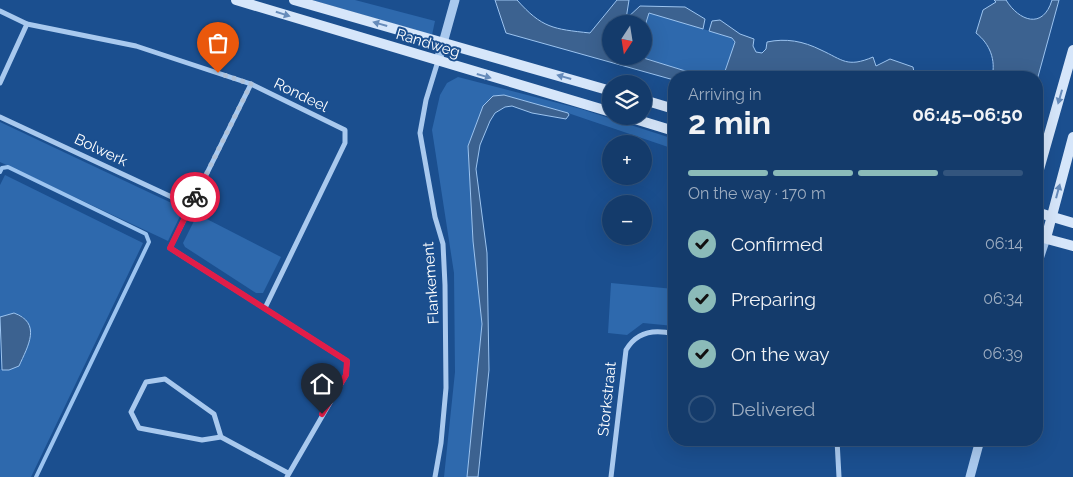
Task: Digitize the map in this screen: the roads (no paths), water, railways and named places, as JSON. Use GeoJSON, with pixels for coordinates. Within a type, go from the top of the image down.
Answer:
{"type":"FeatureCollection","features":[{"type":"Feature","properties":{"kind":"main road","name":"Randweg"},"geometry":{"type":"LineString","coordinates":[[236,0],[602,109]]}},
{"type":"Feature","properties":{"kind":"main road","name":"Randweg"},"geometry":{"type":"LineString","coordinates":[[294,0],[602,88]]}},
{"type":"Feature","properties":{"kind":"main road"},"geometry":{"type":"LineString","coordinates":[[1043,155],[1073,50]]}},
{"type":"Feature","properties":{"kind":"main road"},"geometry":{"type":"LineString","coordinates":[[652,102],[668,107]]}},
{"type":"Feature","properties":{"kind":"main road"},"geometry":{"type":"LineString","coordinates":[[652,124],[668,129]]}},
{"type":"Feature","properties":{"kind":"main road"},"geometry":{"type":"LineString","coordinates":[[1043,233],[1052,216],[1073,137]]}},
{"type":"Feature","properties":{"kind":"main road"},"geometry":{"type":"LineString","coordinates":[[1043,214],[1073,223]]}},
{"type":"Feature","properties":{"kind":"main road"},"geometry":{"type":"LineString","coordinates":[[1043,238],[1073,246]]}},
{"type":"Feature","properties":{"kind":"street"},"geometry":{"type":"LineString","coordinates":[[438,61],[455,0]]}},
{"type":"Feature","properties":{"kind":"street","name":"Rondeel"},"geometry":{"type":"LineString","coordinates":[[0,11],[28,24],[136,46],[251,84],[345,130],[345,142],[265,308]]}},
{"type":"Feature","properties":{"kind":"street"},"geometry":{"type":"LineString","coordinates":[[0,83],[28,24]]}},
{"type":"Feature","properties":{"kind":"street","name":"Flankement"},"geometry":{"type":"LineString","coordinates":[[435,477],[441,443],[446,388],[446,295],[443,244],[435,217],[420,134],[426,100],[438,61]]}},
{"type":"Feature","properties":{"kind":"street"},"geometry":{"type":"LineString","coordinates":[[221,437],[214,414],[165,379],[146,382],[131,412],[139,428],[202,440],[221,437],[287,475],[346,375],[348,365],[341,356],[170,248],[251,84]]}},
{"type":"Feature","properties":{"kind":"street","name":"Bolwerk"},"geometry":{"type":"LineString","coordinates":[[0,117],[191,206]]}},
{"type":"Feature","properties":{"kind":"street","name":"Storkstraat"},"geometry":{"type":"LineString","coordinates":[[611,477],[626,350],[642,334],[659,330],[668,332]]}},
{"type":"Feature","properties":{"kind":"street"},"geometry":{"type":"LineString","coordinates":[[837,446],[839,477]]}},
{"type":"Feature","properties":{"kind":"street"},"geometry":{"type":"LineString","coordinates":[[970,477],[978,446]]}},
{"type":"Feature","properties":{"kind":"waterway"},"geometry":{"type":"LineString","coordinates":[[0,172],[2,168],[8,167],[146,234],[149,242],[36,477]]}}]}
